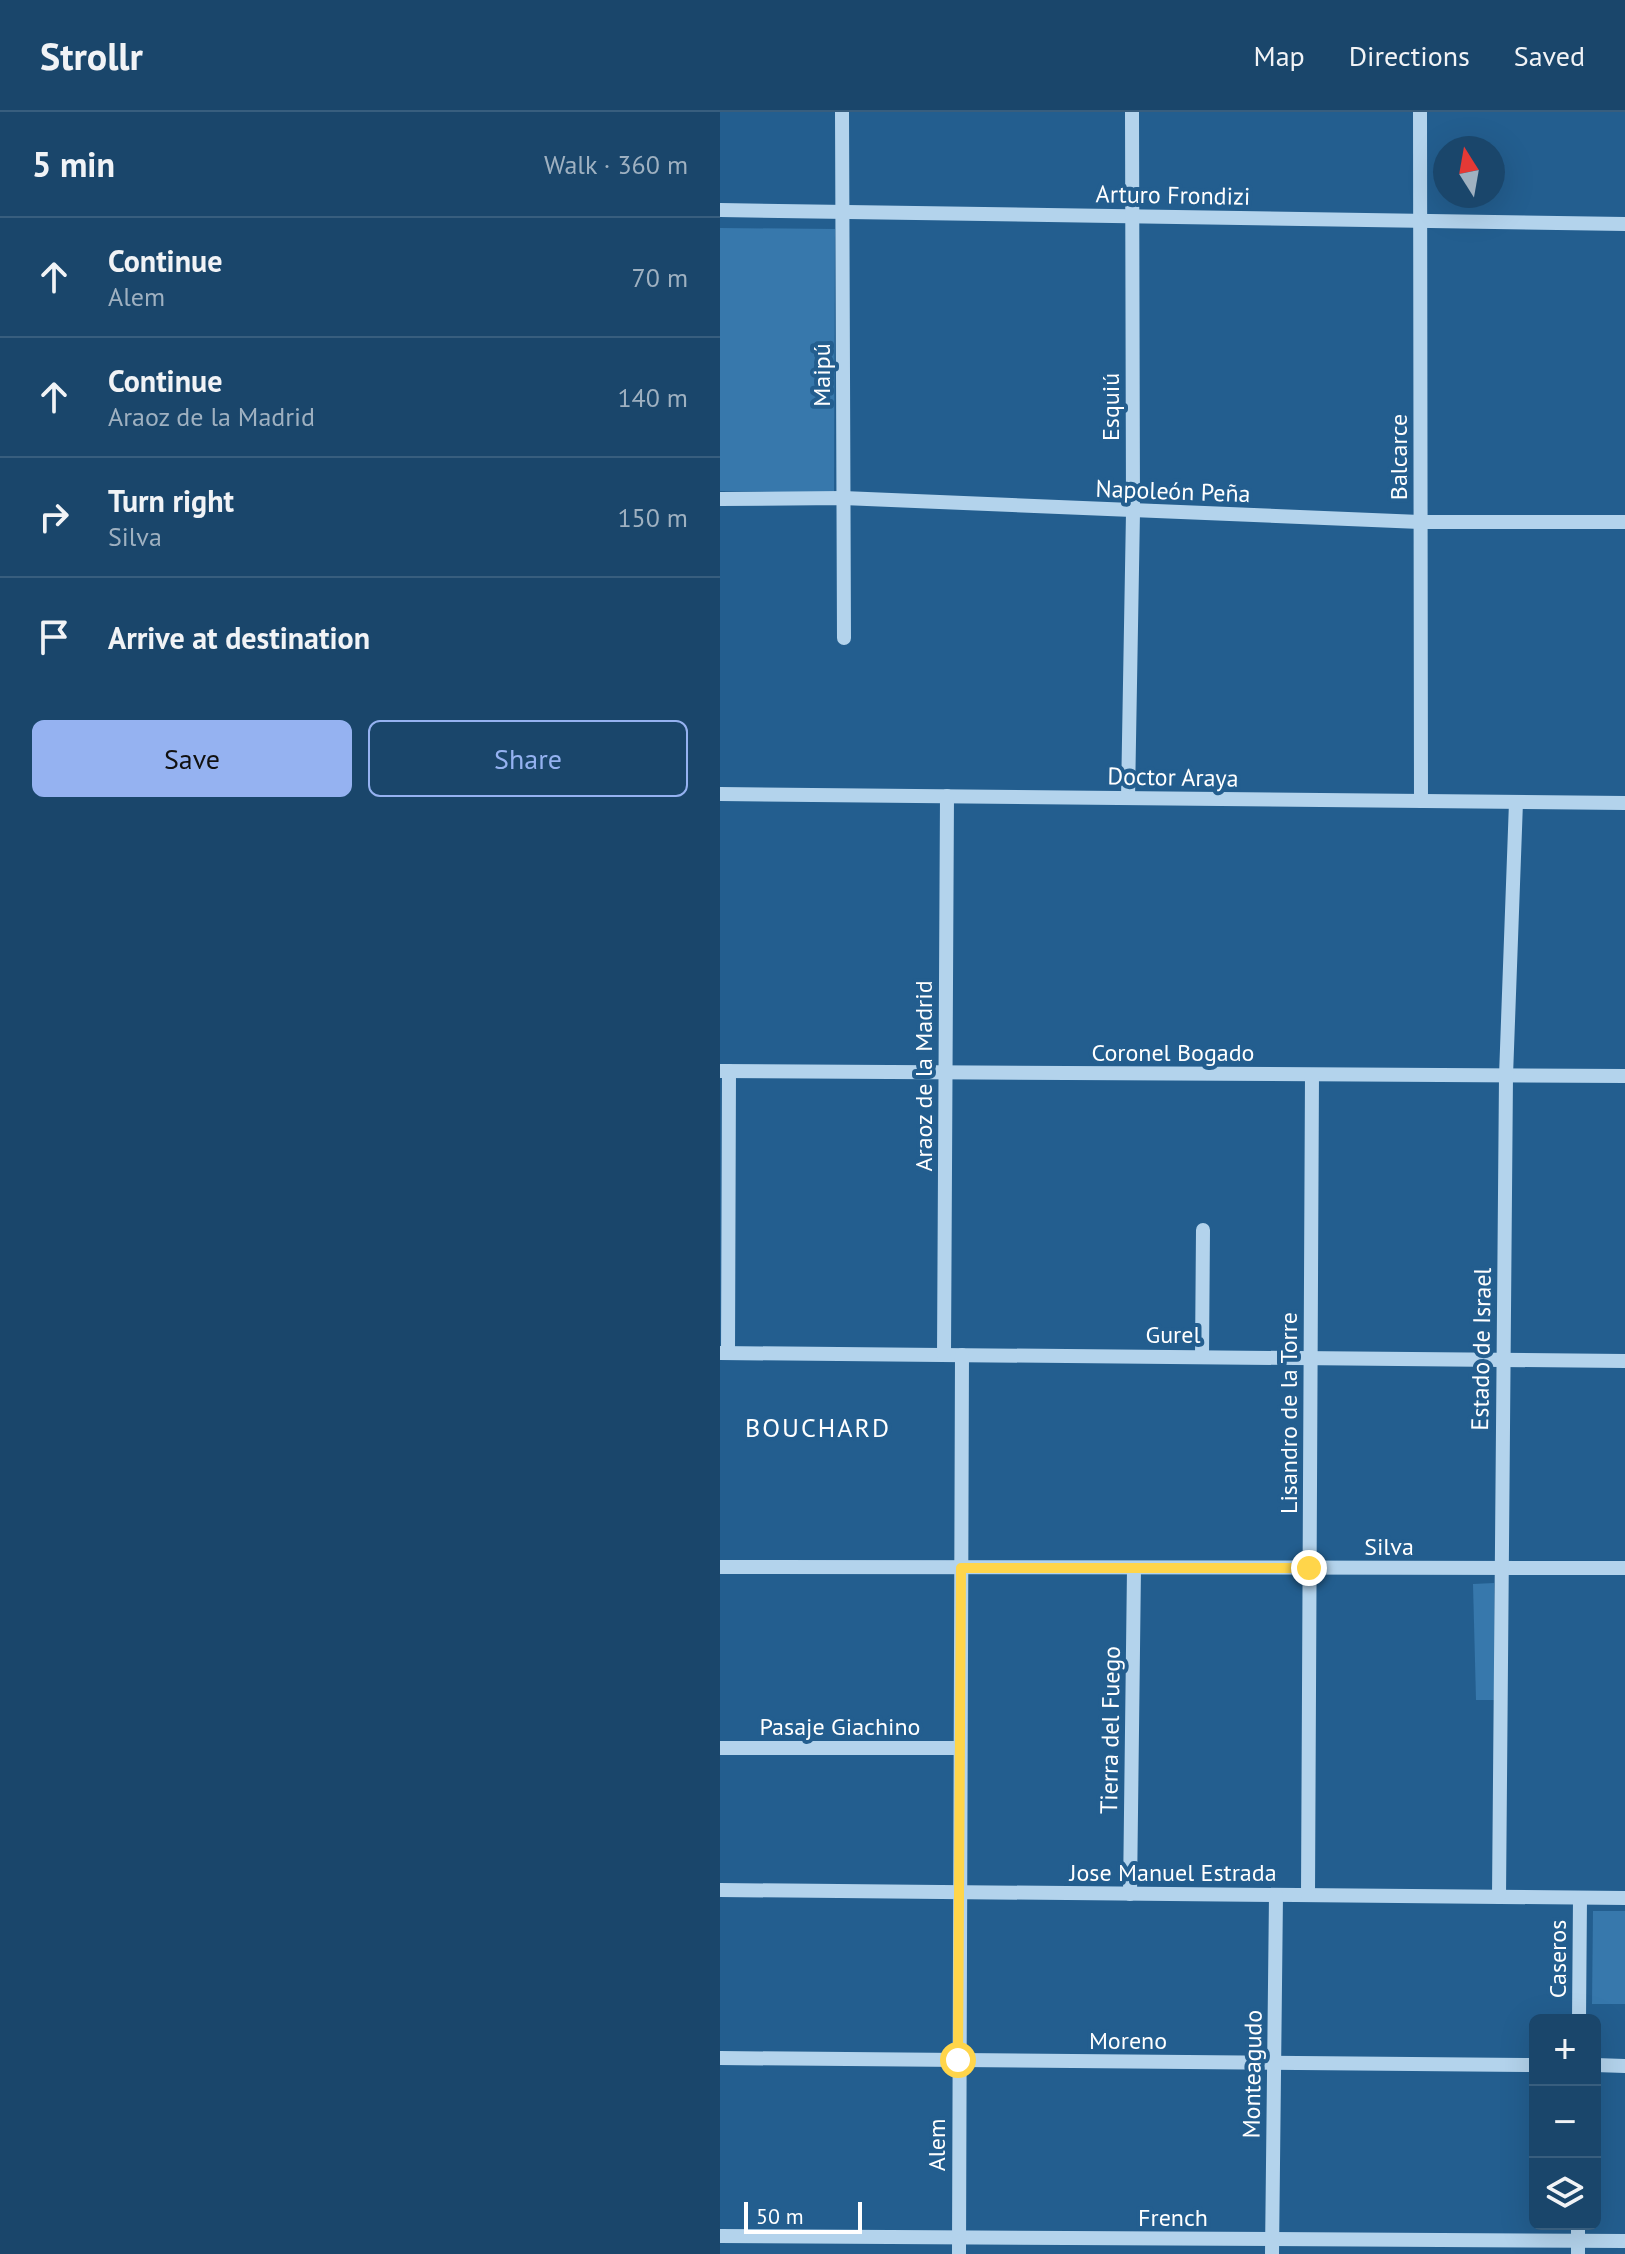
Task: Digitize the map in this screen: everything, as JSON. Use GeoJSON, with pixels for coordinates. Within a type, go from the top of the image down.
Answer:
{"type":"FeatureCollection","features":[{"type":"Feature","properties":{"kind":"street","name":"Maipú"},"geometry":{"type":"LineString","coordinates":[[842,112],[844,638]]}},
{"type":"Feature","properties":{"kind":"street","name":"Esquiú"},"geometry":{"type":"LineString","coordinates":[[1128,798],[1133,512],[1132,112]]}},
{"type":"Feature","properties":{"kind":"street","name":"Balcarce"},"geometry":{"type":"LineString","coordinates":[[1420,112],[1421,801]]}},
{"type":"Feature","properties":{"kind":"street","name":"Arturo Frondizi"},"geometry":{"type":"LineString","coordinates":[[720,210],[1625,224]]}},
{"type":"Feature","properties":{"kind":"street","name":"Napoleón Peña"},"geometry":{"type":"LineString","coordinates":[[720,499],[843,498],[1420,522],[1625,522]]}},
{"type":"Feature","properties":{"kind":"street","name":"Doctor Araya"},"geometry":{"type":"LineString","coordinates":[[720,794],[1625,803]]}},
{"type":"Feature","properties":{"kind":"street","name":"Araoz de la Madrid"},"geometry":{"type":"LineString","coordinates":[[944,1355],[947,796]]}},
{"type":"Feature","properties":{"kind":"street","name":"Estado de Israel"},"geometry":{"type":"LineString","coordinates":[[1499,1897],[1506,1076],[1516,802]]}},
{"type":"Feature","properties":{"kind":"street","name":"Coronel Bogado"},"geometry":{"type":"LineString","coordinates":[[725,1071],[1625,1076]]}},
{"type":"Feature","properties":{"kind":"street"},"geometry":{"type":"LineString","coordinates":[[724,1353],[725,1071]]}},
{"type":"Feature","properties":{"kind":"street","name":"Lisandro de la Torre"},"geometry":{"type":"LineString","coordinates":[[1308,1895],[1312,1075]]}},
{"type":"Feature","properties":{"kind":"street"},"geometry":{"type":"LineString","coordinates":[[1202,1356],[1203,1230]]}},
{"type":"Feature","properties":{"kind":"street","name":"Gurel"},"geometry":{"type":"LineString","coordinates":[[724,1353],[1625,1361]]}},
{"type":"Feature","properties":{"kind":"street"},"geometry":{"type":"LineString","coordinates":[[959,1892],[962,1355]]}},
{"type":"Feature","properties":{"kind":"street","name":"Silva"},"geometry":{"type":"LineString","coordinates":[[720,1567],[1625,1568]]}},
{"type":"Feature","properties":{"kind":"street","name":"Tierra del Fuego"},"geometry":{"type":"LineString","coordinates":[[1130,1894],[1134,1568]]}},
{"type":"Feature","properties":{"kind":"street","name":"Pasaje Giachino"},"geometry":{"type":"LineString","coordinates":[[720,1748],[959,1748]]}},
{"type":"Feature","properties":{"kind":"street","name":"Jose Manuel Estrada"},"geometry":{"type":"LineString","coordinates":[[720,1890],[1625,1898]]}},
{"type":"Feature","properties":{"kind":"street","name":"Alem"},"geometry":{"type":"LineString","coordinates":[[959,1892],[959,2254]]}},
{"type":"Feature","properties":{"kind":"street","name":"Monteagudo"},"geometry":{"type":"LineString","coordinates":[[1272,2247],[1276,1895]]}},
{"type":"Feature","properties":{"kind":"street","name":"Caseros"},"geometry":{"type":"LineString","coordinates":[[1579,2014],[1580,1898]]}},
{"type":"Feature","properties":{"kind":"street","name":"Moreno"},"geometry":{"type":"LineString","coordinates":[[720,2058],[1529,2065]]}},
{"type":"Feature","properties":{"kind":"street"},"geometry":{"type":"LineString","coordinates":[[1601,2065],[1625,2066]]}},
{"type":"Feature","properties":{"kind":"street","name":"French"},"geometry":{"type":"LineString","coordinates":[[720,2236],[958,2237],[1272,2247],[1578,2248],[1625,2241]]}},
{"type":"Feature","properties":{"kind":"shaded area"},"geometry":{"type":"Polygon","coordinates":[[[720,228],[835,229],[834,493],[720,491],[720,228]]]}},
{"type":"Feature","properties":{"kind":"shaded area"},"geometry":{"type":"Polygon","coordinates":[[[1494,1583],[1495,1700],[1476,1700],[1473,1584],[1494,1583]]]}},
{"type":"Feature","properties":{"kind":"shaded area"},"geometry":{"type":"Polygon","coordinates":[[[1593,1911],[1625,1911],[1625,2004],[1592,2004],[1593,1911]]]}},
{"type":"Feature","properties":{"kind":"district","name":"BOUCHARD"},"geometry":{"type":"Point","coordinates":[818,1427]}},
{"type":"Feature","properties":{"kind":"route"},"geometry":{"type":"LineString","coordinates":[[958,2060],[961,1568],[1309,1568]]}}]}
